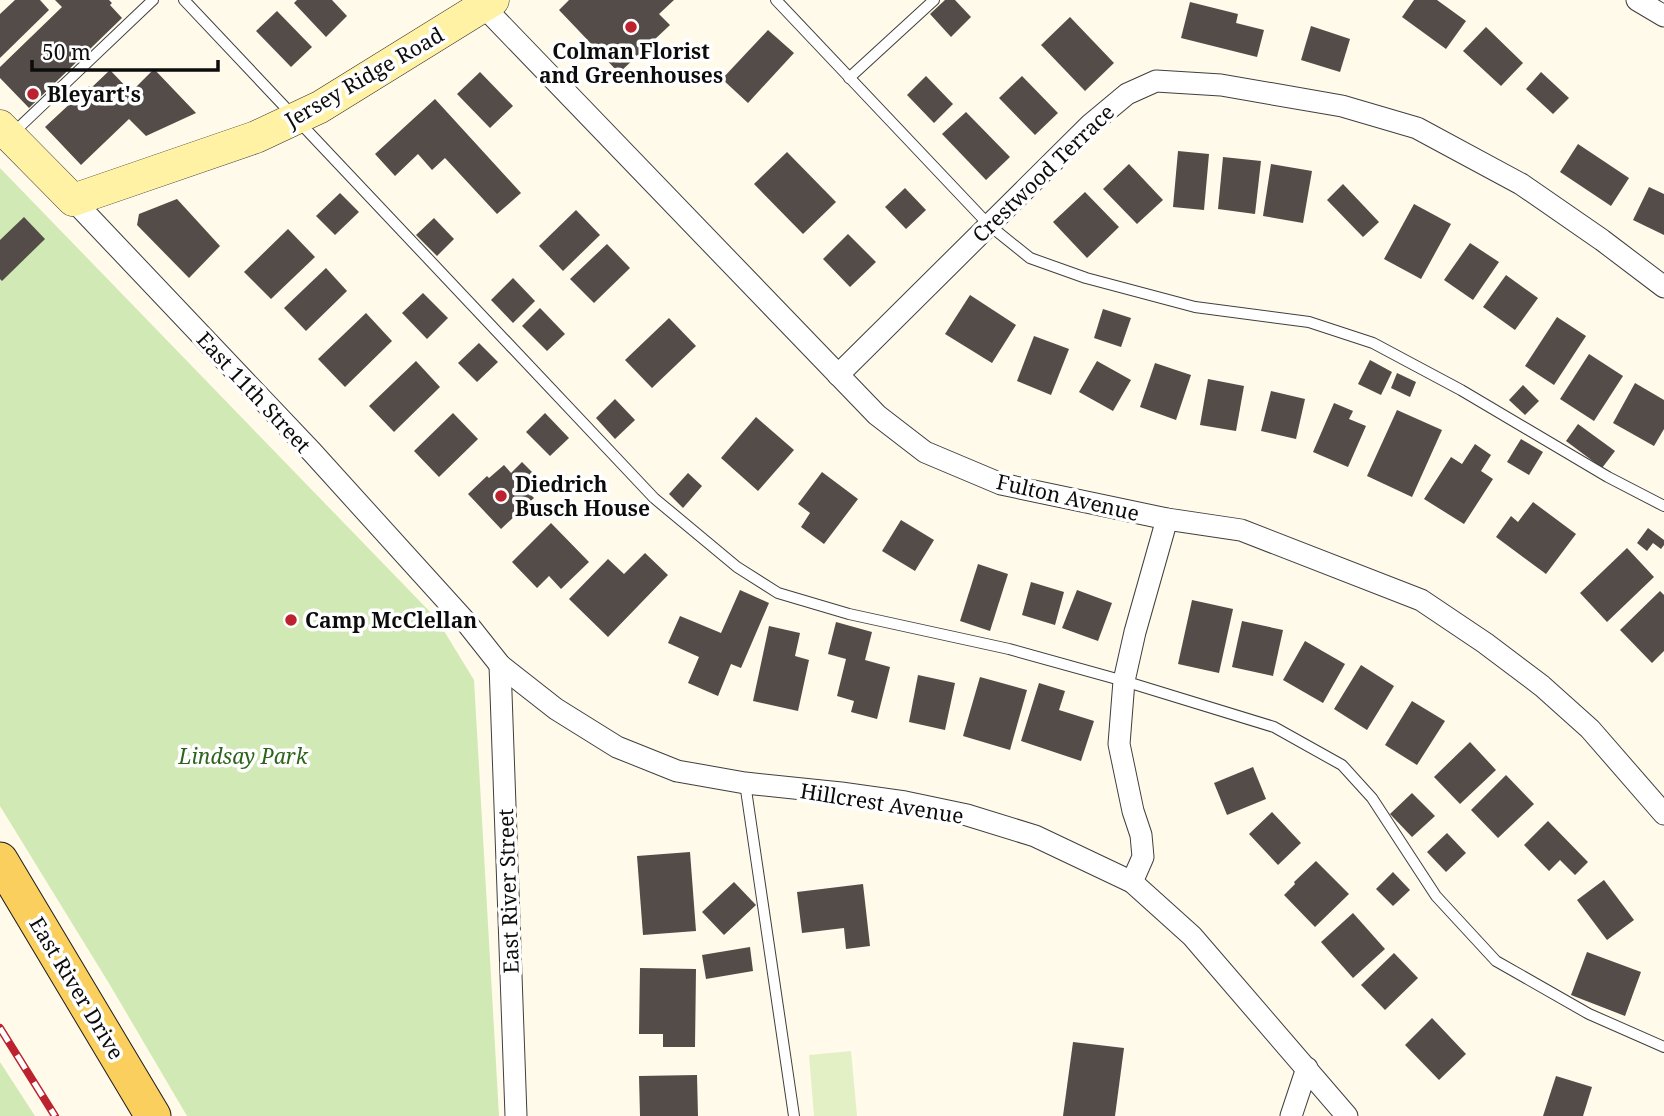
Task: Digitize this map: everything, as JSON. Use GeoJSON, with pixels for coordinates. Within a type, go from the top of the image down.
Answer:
{"type":"FeatureCollection","features":[{"type":"Feature","properties":{"kind":"main road","name":"East River Drive"},"geometry":{"type":"LineString","coordinates":[[0,860],[153,1116]]}},
{"type":"Feature","properties":{"kind":"street"},"geometry":{"type":"LineString","coordinates":[[1637,0],[1664,16]]}},
{"type":"Feature","properties":{"kind":"street","name":"Jersey Ridge Road"},"geometry":{"type":"LineString","coordinates":[[73,200],[256,137],[296,119],[320,107],[484,2]]}},
{"type":"Feature","properties":{"kind":"street","name":"Fulton Avenue"},"geometry":{"type":"LineString","coordinates":[[484,2],[877,415],[925,452],[1001,484],[1167,519],[1241,530],[1421,600],[1542,686],[1590,729],[1664,814]]}},
{"type":"Feature","properties":{"kind":"street","name":"Crestwood Terrace"},"geometry":{"type":"LineString","coordinates":[[838,375],[1091,124],[1127,94],[1156,81],[1221,85],[1342,106],[1417,128],[1521,184],[1664,287]]}},
{"type":"Feature","properties":{"kind":"street","name":"East 11th Street"},"geometry":{"type":"LineString","coordinates":[[5,131],[330,472],[466,622],[500,665]]}},
{"type":"Feature","properties":{"kind":"street"},"geometry":{"type":"LineString","coordinates":[[1132,882],[1143,857],[1141,835],[1133,811],[1119,744],[1124,681],[1167,519]]}},
{"type":"Feature","properties":{"kind":"street","name":"Hillcrest Avenue"},"geometry":{"type":"LineString","coordinates":[[500,665],[556,709],[617,747],[677,771],[745,783],[905,802],[967,815],[1035,836],[1132,882],[1192,936],[1347,1116]]}},
{"type":"Feature","properties":{"kind":"street","name":"East River Street"},"geometry":{"type":"LineString","coordinates":[[500,665],[516,1116]]}},
{"type":"Feature","properties":{"kind":"street"},"geometry":{"type":"LineString","coordinates":[[1291,1116],[1307,1068]]}},
{"type":"Feature","properties":{"kind":"lane"},"geometry":{"type":"LineString","coordinates":[[5,131],[153,0]]}},
{"type":"Feature","properties":{"kind":"lane"},"geometry":{"type":"LineString","coordinates":[[184,0],[653,498],[737,567],[778,593],[849,614],[1009,649],[1274,727],[1342,765],[1372,798],[1436,896],[1496,961],[1589,1014],[1664,1047]]}},
{"type":"Feature","properties":{"kind":"lane"},"geometry":{"type":"LineString","coordinates":[[776,0],[989,225],[1030,258],[1086,278],[1195,307],[1308,322],[1373,343],[1664,506]]}},
{"type":"Feature","properties":{"kind":"lane"},"geometry":{"type":"LineString","coordinates":[[849,78],[934,0]]}},
{"type":"Feature","properties":{"kind":"lane"},"geometry":{"type":"LineString","coordinates":[[745,783],[794,1116]]}},
{"type":"Feature","properties":{"kind":"green space","name":"Lindsay Park"},"geometry":{"type":"Polygon","coordinates":[[[0,168],[436,618],[474,680],[499,1116],[187,1116],[0,806],[0,168]]]}},
{"type":"Feature","properties":{"kind":"green space"},"geometry":{"type":"Polygon","coordinates":[[[851,1051],[857,1116],[814,1116],[809,1055],[851,1051]]]}},
{"type":"Feature","properties":{"kind":"green space"},"geometry":{"type":"Polygon","coordinates":[[[0,1062],[35,1116],[0,1116],[0,1062]]]}},
{"type":"Feature","properties":{"kind":"building"},"geometry":{"type":"Polygon","coordinates":[[[15,0],[40,0],[49,10],[0,58],[0,14],[15,0]]]}},
{"type":"Feature","properties":{"kind":"building"},"geometry":{"type":"Polygon","coordinates":[[[55,0],[109,0],[112,3],[110,5],[122,18],[29,108],[0,78],[0,67],[62,7],[55,0]]]}},
{"type":"Feature","properties":{"kind":"building"},"geometry":{"type":"Polygon","coordinates":[[[297,0],[332,0],[347,16],[326,37],[294,3],[297,0]]]}},
{"type":"Feature","properties":{"kind":"building"},"geometry":{"type":"Polygon","coordinates":[[[569,0],[674,0],[659,14],[670,25],[619,73],[559,10],[569,0]]]}},
{"type":"Feature","properties":{"kind":"building"},"geometry":{"type":"Polygon","coordinates":[[[945,0],[955,0],[971,17],[951,37],[930,14],[945,0]]]}},
{"type":"Feature","properties":{"kind":"building"},"geometry":{"type":"Polygon","coordinates":[[[1414,0],[1437,0],[1466,21],[1446,49],[1402,17],[1414,0]]]}},
{"type":"Feature","properties":{"kind":"building"},"geometry":{"type":"Polygon","coordinates":[[[1190,2],[1238,14],[1236,23],[1264,30],[1257,57],[1181,38],[1190,2]]]}},
{"type":"Feature","properties":{"kind":"building"},"geometry":{"type":"Polygon","coordinates":[[[277,11],[312,47],[291,67],[256,31],[277,11]]]}},
{"type":"Feature","properties":{"kind":"building"},"geometry":{"type":"Polygon","coordinates":[[[1070,17],[1114,63],[1085,91],[1041,45],[1070,17]]]}},
{"type":"Feature","properties":{"kind":"building"},"geometry":{"type":"Polygon","coordinates":[[[1311,26],[1350,39],[1340,72],[1301,60],[1311,26]]]}},
{"type":"Feature","properties":{"kind":"building"},"geometry":{"type":"Polygon","coordinates":[[[1486,27],[1523,63],[1501,86],[1463,51],[1486,27]]]}},
{"type":"Feature","properties":{"kind":"building"},"geometry":{"type":"Polygon","coordinates":[[[768,30],[794,53],[748,103],[722,79],[768,30]]]}},
{"type":"Feature","properties":{"kind":"building"},"geometry":{"type":"Polygon","coordinates":[[[154,69],[196,113],[146,136],[129,119],[81,165],[45,127],[110,70],[131,92],[154,69]]]}},
{"type":"Feature","properties":{"kind":"building"},"geometry":{"type":"Polygon","coordinates":[[[480,72],[513,106],[490,128],[457,94],[480,72]]]}},
{"type":"Feature","properties":{"kind":"building"},"geometry":{"type":"Polygon","coordinates":[[[1541,72],[1569,98],[1553,114],[1526,89],[1541,72]]]}},
{"type":"Feature","properties":{"kind":"building"},"geometry":{"type":"Polygon","coordinates":[[[926,76],[953,104],[934,123],[907,95],[926,76]]]}},
{"type":"Feature","properties":{"kind":"building"},"geometry":{"type":"Polygon","coordinates":[[[1022,76],[1058,113],[1035,135],[999,98],[1022,76]]]}},
{"type":"Feature","properties":{"kind":"building"},"geometry":{"type":"Polygon","coordinates":[[[435,99],[521,193],[497,214],[445,158],[432,170],[418,154],[395,176],[375,154],[435,99]]]}},
{"type":"Feature","properties":{"kind":"building"},"geometry":{"type":"Polygon","coordinates":[[[966,112],[1010,157],[986,180],[942,134],[966,112]]]}},
{"type":"Feature","properties":{"kind":"building"},"geometry":{"type":"Polygon","coordinates":[[[1578,144],[1629,178],[1611,206],[1560,172],[1578,144]]]}},
{"type":"Feature","properties":{"kind":"building"},"geometry":{"type":"Polygon","coordinates":[[[1178,151],[1209,154],[1204,210],[1173,207],[1178,151]]]}},
{"type":"Feature","properties":{"kind":"building"},"geometry":{"type":"Polygon","coordinates":[[[787,152],[836,202],[803,234],[754,184],[787,152]]]}},
{"type":"Feature","properties":{"kind":"building"},"geometry":{"type":"Polygon","coordinates":[[[1223,157],[1261,161],[1255,214],[1218,209],[1223,157]]]}},
{"type":"Feature","properties":{"kind":"building"},"geometry":{"type":"Polygon","coordinates":[[[1129,164],[1163,200],[1137,224],[1103,189],[1129,164]]]}},
{"type":"Feature","properties":{"kind":"building"},"geometry":{"type":"Polygon","coordinates":[[[1271,164],[1312,171],[1303,223],[1263,216],[1271,164]]]}},
{"type":"Feature","properties":{"kind":"building"},"geometry":{"type":"Polygon","coordinates":[[[1343,184],[1379,222],[1363,237],[1327,200],[1343,184]]]}},
{"type":"Feature","properties":{"kind":"building"},"geometry":{"type":"Polygon","coordinates":[[[1649,187],[1664,194],[1664,235],[1633,220],[1649,187]]]}},
{"type":"Feature","properties":{"kind":"building"},"geometry":{"type":"Polygon","coordinates":[[[905,188],[926,210],[906,229],[885,207],[905,188]]]}},
{"type":"Feature","properties":{"kind":"building"},"geometry":{"type":"Polygon","coordinates":[[[1085,192],[1119,227],[1087,258],[1053,222],[1085,192]]]}},
{"type":"Feature","properties":{"kind":"building"},"geometry":{"type":"Polygon","coordinates":[[[340,193],[359,212],[335,235],[316,216],[340,193]]]}},
{"type":"Feature","properties":{"kind":"building"},"geometry":{"type":"Polygon","coordinates":[[[177,199],[220,246],[189,278],[137,225],[139,214],[177,199]]]}},
{"type":"Feature","properties":{"kind":"building"},"geometry":{"type":"Polygon","coordinates":[[[1414,204],[1451,224],[1421,279],[1384,259],[1414,204]]]}},
{"type":"Feature","properties":{"kind":"building"},"geometry":{"type":"Polygon","coordinates":[[[576,210],[600,235],[563,271],[539,246],[576,210]]]}},
{"type":"Feature","properties":{"kind":"building"},"geometry":{"type":"Polygon","coordinates":[[[24,217],[45,239],[2,281],[0,240],[24,217]]]}},
{"type":"Feature","properties":{"kind":"building"},"geometry":{"type":"Polygon","coordinates":[[[434,218],[454,239],[437,256],[416,235],[434,218]]]}},
{"type":"Feature","properties":{"kind":"building"},"geometry":{"type":"Polygon","coordinates":[[[288,229],[315,257],[271,299],[244,272],[288,229]]]}},
{"type":"Feature","properties":{"kind":"building"},"geometry":{"type":"Polygon","coordinates":[[[848,234],[876,262],[850,287],[823,259],[848,234]]]}},
{"type":"Feature","properties":{"kind":"building"},"geometry":{"type":"Polygon","coordinates":[[[1470,243],[1499,262],[1473,300],[1444,280],[1470,243]]]}},
{"type":"Feature","properties":{"kind":"building"},"geometry":{"type":"Polygon","coordinates":[[[607,244],[630,268],[594,303],[570,279],[607,244]]]}},
{"type":"Feature","properties":{"kind":"building"},"geometry":{"type":"Polygon","coordinates":[[[326,268],[347,291],[306,331],[284,308],[326,268]]]}},
{"type":"Feature","properties":{"kind":"building"},"geometry":{"type":"Polygon","coordinates":[[[1506,275],[1538,298],[1515,330],[1483,307],[1506,275]]]}},
{"type":"Feature","properties":{"kind":"building"},"geometry":{"type":"Polygon","coordinates":[[[513,278],[535,301],[513,323],[491,300],[513,278]]]}},
{"type":"Feature","properties":{"kind":"building"},"geometry":{"type":"Polygon","coordinates":[[[423,293],[448,318],[427,339],[402,313],[423,293]]]}},
{"type":"Feature","properties":{"kind":"building"},"geometry":{"type":"Polygon","coordinates":[[[970,295],[1016,325],[992,363],[945,334],[970,295]]]}},
{"type":"Feature","properties":{"kind":"building"},"geometry":{"type":"Polygon","coordinates":[[[540,308],[565,334],[547,351],[522,326],[540,308]]]}},
{"type":"Feature","properties":{"kind":"building"},"geometry":{"type":"Polygon","coordinates":[[[1103,309],[1131,318],[1121,347],[1094,338],[1103,309]]]}},
{"type":"Feature","properties":{"kind":"building"},"geometry":{"type":"Polygon","coordinates":[[[366,313],[392,341],[345,387],[318,359],[366,313]]]}},
{"type":"Feature","properties":{"kind":"building"},"geometry":{"type":"Polygon","coordinates":[[[1557,317],[1586,336],[1554,385],[1525,366],[1557,317]]]}},
{"type":"Feature","properties":{"kind":"building"},"geometry":{"type":"Polygon","coordinates":[[[669,318],[696,346],[652,388],[625,360],[669,318]]]}},
{"type":"Feature","properties":{"kind":"building"},"geometry":{"type":"Polygon","coordinates":[[[1034,336],[1069,349],[1051,395],[1017,381],[1034,336]]]}},
{"type":"Feature","properties":{"kind":"building"},"geometry":{"type":"Polygon","coordinates":[[[479,343],[498,362],[477,382],[458,363],[479,343]]]}},
{"type":"Feature","properties":{"kind":"building"},"geometry":{"type":"Polygon","coordinates":[[[1589,354],[1623,376],[1594,421],[1560,399],[1589,354]]]}},
{"type":"Feature","properties":{"kind":"building"},"geometry":{"type":"Polygon","coordinates":[[[1370,360],[1392,372],[1381,395],[1358,384],[1370,360]]]}},
{"type":"Feature","properties":{"kind":"building"},"geometry":{"type":"Polygon","coordinates":[[[416,361],[440,387],[394,432],[369,406],[416,361]]]}},
{"type":"Feature","properties":{"kind":"building"},"geometry":{"type":"Polygon","coordinates":[[[1097,361],[1131,380],[1113,411],[1079,392],[1097,361]]]}},
{"type":"Feature","properties":{"kind":"building"},"geometry":{"type":"Polygon","coordinates":[[[1155,363],[1191,375],[1176,420],[1140,407],[1155,363]]]}},
{"type":"Feature","properties":{"kind":"building"},"geometry":{"type":"Polygon","coordinates":[[[1397,373],[1416,382],[1410,397],[1391,388],[1397,373]]]}},
{"type":"Feature","properties":{"kind":"building"},"geometry":{"type":"Polygon","coordinates":[[[1208,379],[1244,386],[1236,431],[1200,425],[1208,379]]]}},
{"type":"Feature","properties":{"kind":"building"},"geometry":{"type":"Polygon","coordinates":[[[1635,383],[1664,400],[1664,429],[1654,446],[1613,423],[1635,383]]]}},
{"type":"Feature","properties":{"kind":"building"},"geometry":{"type":"Polygon","coordinates":[[[1523,385],[1539,401],[1525,415],[1509,400],[1523,385]]]}},
{"type":"Feature","properties":{"kind":"building"},"geometry":{"type":"Polygon","coordinates":[[[1271,391],[1305,399],[1296,439],[1261,431],[1271,391]]]}},
{"type":"Feature","properties":{"kind":"building"},"geometry":{"type":"Polygon","coordinates":[[[615,399],[635,420],[615,439],[596,418],[615,399]]]}},
{"type":"Feature","properties":{"kind":"building"},"geometry":{"type":"Polygon","coordinates":[[[1334,403],[1353,411],[1349,419],[1366,426],[1348,467],[1313,452],[1334,403]]]}},
{"type":"Feature","properties":{"kind":"building"},"geometry":{"type":"Polygon","coordinates":[[[1397,410],[1442,430],[1412,497],[1367,476],[1397,410]]]}},
{"type":"Feature","properties":{"kind":"building"},"geometry":{"type":"Polygon","coordinates":[[[453,413],[478,439],[439,477],[414,451],[453,413]]]}},
{"type":"Feature","properties":{"kind":"building"},"geometry":{"type":"Polygon","coordinates":[[[545,413],[569,438],[550,456],[526,432],[545,413]]]}},
{"type":"Feature","properties":{"kind":"building"},"geometry":{"type":"Polygon","coordinates":[[[756,417],[794,450],[758,491],[721,458],[756,417]]]}},
{"type":"Feature","properties":{"kind":"building"},"geometry":{"type":"Polygon","coordinates":[[[1578,424],[1615,451],[1602,468],[1566,441],[1578,424]]]}},
{"type":"Feature","properties":{"kind":"building"},"geometry":{"type":"Polygon","coordinates":[[[1521,439],[1543,452],[1529,475],[1507,462],[1521,439]]]}},
{"type":"Feature","properties":{"kind":"building"},"geometry":{"type":"Polygon","coordinates":[[[1475,444],[1491,455],[1481,471],[1493,479],[1464,524],[1424,499],[1451,457],[1462,464],[1475,444]]]}},
{"type":"Feature","properties":{"kind":"building","name":"Diedrich Busch House"},"geometry":{"type":"Polygon","coordinates":[[[522,462],[538,478],[526,490],[534,498],[501,529],[468,494],[504,465],[511,473],[522,462]]]}},
{"type":"Feature","properties":{"kind":"building"},"geometry":{"type":"Polygon","coordinates":[[[822,472],[858,499],[824,544],[801,527],[810,513],[798,504],[822,472]]]}},
{"type":"Feature","properties":{"kind":"building"},"geometry":{"type":"Polygon","coordinates":[[[688,473],[702,486],[683,508],[669,494],[688,473]]]}},
{"type":"Feature","properties":{"kind":"building"},"geometry":{"type":"Polygon","coordinates":[[[1533,502],[1576,534],[1546,574],[1496,537],[1511,516],[1518,522],[1533,502]]]}},
{"type":"Feature","properties":{"kind":"building"},"geometry":{"type":"Polygon","coordinates":[[[901,520],[934,540],[915,571],[882,551],[901,520]]]}},
{"type":"Feature","properties":{"kind":"building"},"geometry":{"type":"Polygon","coordinates":[[[551,523],[589,562],[561,589],[549,576],[537,588],[512,562],[551,523]]]}},
{"type":"Feature","properties":{"kind":"building"},"geometry":{"type":"Polygon","coordinates":[[[1648,528],[1664,540],[1661,549],[1653,543],[1647,551],[1637,543],[1648,528]]]}},
{"type":"Feature","properties":{"kind":"building"},"geometry":{"type":"Polygon","coordinates":[[[1627,548],[1654,577],[1607,622],[1580,593],[1627,548]]]}},
{"type":"Feature","properties":{"kind":"building"},"geometry":{"type":"Polygon","coordinates":[[[645,553],[668,575],[608,637],[569,599],[608,559],[624,574],[645,553]]]}},
{"type":"Feature","properties":{"kind":"building"},"geometry":{"type":"Polygon","coordinates":[[[978,564],[1008,574],[990,631],[960,621],[978,564]]]}},
{"type":"Feature","properties":{"kind":"building"},"geometry":{"type":"Polygon","coordinates":[[[1031,582],[1064,592],[1055,625],[1022,615],[1031,582]]]}},
{"type":"Feature","properties":{"kind":"building"},"geometry":{"type":"Polygon","coordinates":[[[740,590],[769,603],[741,668],[731,664],[718,696],[688,683],[699,657],[668,643],[680,616],[721,633],[740,590]]]}},
{"type":"Feature","properties":{"kind":"building"},"geometry":{"type":"Polygon","coordinates":[[[1077,590],[1112,603],[1098,641],[1062,628],[1077,590]]]}},
{"type":"Feature","properties":{"kind":"building"},"geometry":{"type":"Polygon","coordinates":[[[1660,591],[1664,595],[1664,651],[1652,663],[1620,630],[1660,591]]]}},
{"type":"Feature","properties":{"kind":"building"},"geometry":{"type":"Polygon","coordinates":[[[1192,600],[1233,609],[1219,673],[1178,664],[1192,600]]]}},
{"type":"Feature","properties":{"kind":"building"},"geometry":{"type":"Polygon","coordinates":[[[1242,621],[1283,630],[1273,676],[1232,667],[1242,621]]]}},
{"type":"Feature","properties":{"kind":"building"},"geometry":{"type":"Polygon","coordinates":[[[836,622],[872,632],[865,660],[890,667],[877,719],[851,712],[854,701],[837,696],[846,659],[828,654],[836,622]]]}},
{"type":"Feature","properties":{"kind":"building"},"geometry":{"type":"Polygon","coordinates":[[[769,626],[800,633],[795,656],[809,660],[798,711],[753,701],[769,626]]]}},
{"type":"Feature","properties":{"kind":"building"},"geometry":{"type":"Polygon","coordinates":[[[1305,641],[1345,664],[1323,703],[1283,680],[1305,641]]]}},
{"type":"Feature","properties":{"kind":"building"},"geometry":{"type":"Polygon","coordinates":[[[1361,665],[1394,686],[1367,730],[1334,709],[1361,665]]]}},
{"type":"Feature","properties":{"kind":"building"},"geometry":{"type":"Polygon","coordinates":[[[918,675],[955,683],[945,730],[909,722],[918,675]]]}},
{"type":"Feature","properties":{"kind":"building"},"geometry":{"type":"Polygon","coordinates":[[[980,677],[1027,690],[1010,750],[963,736],[980,677]]]}},
{"type":"Feature","properties":{"kind":"building"},"geometry":{"type":"Polygon","coordinates":[[[1039,683],[1065,691],[1059,710],[1094,721],[1081,761],[1021,741],[1039,683]]]}},
{"type":"Feature","properties":{"kind":"building"},"geometry":{"type":"Polygon","coordinates":[[[1412,701],[1445,721],[1417,765],[1385,745],[1412,701]]]}},
{"type":"Feature","properties":{"kind":"building"},"geometry":{"type":"Polygon","coordinates":[[[1470,742],[1496,770],[1460,804],[1434,777],[1470,742]]]}},
{"type":"Feature","properties":{"kind":"building"},"geometry":{"type":"Polygon","coordinates":[[[1253,767],[1266,799],[1227,815],[1214,783],[1253,767]]]}},
{"type":"Feature","properties":{"kind":"building"},"geometry":{"type":"Polygon","coordinates":[[[1506,775],[1534,804],[1498,838],[1471,810],[1506,775]]]}},
{"type":"Feature","properties":{"kind":"building"},"geometry":{"type":"Polygon","coordinates":[[[1412,793],[1435,816],[1412,837],[1390,814],[1412,793]]]}},
{"type":"Feature","properties":{"kind":"building"},"geometry":{"type":"Polygon","coordinates":[[[1272,812],[1301,843],[1278,865],[1249,834],[1272,812]]]}},
{"type":"Feature","properties":{"kind":"building"},"geometry":{"type":"Polygon","coordinates":[[[1548,821],[1588,862],[1575,875],[1560,860],[1549,871],[1524,845],[1548,821]]]}},
{"type":"Feature","properties":{"kind":"building"},"geometry":{"type":"Polygon","coordinates":[[[1447,833],[1466,853],[1446,872],[1427,852],[1447,833]]]}},
{"type":"Feature","properties":{"kind":"building"},"geometry":{"type":"Polygon","coordinates":[[[690,852],[696,931],[643,935],[637,856],[690,852]]]}},
{"type":"Feature","properties":{"kind":"building"},"geometry":{"type":"Polygon","coordinates":[[[1316,861],[1349,894],[1315,927],[1284,895],[1316,861]]]}},
{"type":"Feature","properties":{"kind":"building"},"geometry":{"type":"Polygon","coordinates":[[[1393,872],[1410,890],[1393,906],[1376,889],[1393,872]]]}},
{"type":"Feature","properties":{"kind":"building"},"geometry":{"type":"Polygon","coordinates":[[[1604,880],[1634,920],[1607,940],[1577,900],[1604,880]]]}},
{"type":"Feature","properties":{"kind":"building"},"geometry":{"type":"Polygon","coordinates":[[[734,882],[756,905],[724,935],[702,912],[734,882]]]}},
{"type":"Feature","properties":{"kind":"building"},"geometry":{"type":"Polygon","coordinates":[[[863,884],[870,946],[846,949],[844,928],[802,933],[797,892],[863,884]]]}},
{"type":"Feature","properties":{"kind":"building"},"geometry":{"type":"Polygon","coordinates":[[[1353,913],[1385,949],[1353,978],[1321,942],[1353,913]]]}},
{"type":"Feature","properties":{"kind":"building"},"geometry":{"type":"Polygon","coordinates":[[[750,947],[753,971],[706,979],[702,955],[750,947]]]}},
{"type":"Feature","properties":{"kind":"building"},"geometry":{"type":"Polygon","coordinates":[[[1587,952],[1641,972],[1625,1016],[1571,995],[1587,952]]]}},
{"type":"Feature","properties":{"kind":"building"},"geometry":{"type":"Polygon","coordinates":[[[1394,953],[1418,978],[1385,1010],[1361,985],[1394,953]]]}},
{"type":"Feature","properties":{"kind":"building"},"geometry":{"type":"Polygon","coordinates":[[[640,968],[696,969],[695,1047],[663,1047],[663,1034],[639,1034],[640,968]]]}},
{"type":"Feature","properties":{"kind":"building"},"geometry":{"type":"Polygon","coordinates":[[[1432,1018],[1466,1054],[1439,1080],[1405,1045],[1432,1018]]]}},
{"type":"Feature","properties":{"kind":"building"},"geometry":{"type":"Polygon","coordinates":[[[1073,1042],[1124,1048],[1115,1116],[1063,1116],[1073,1042]]]}},
{"type":"Feature","properties":{"kind":"building"},"geometry":{"type":"Polygon","coordinates":[[[697,1075],[698,1116],[640,1116],[639,1076],[697,1075]]]}},
{"type":"Feature","properties":{"kind":"building"},"geometry":{"type":"Polygon","coordinates":[[[1556,1076],[1592,1087],[1583,1116],[1543,1116],[1556,1076]]]}},
{"type":"Feature","properties":{"kind":"railway"},"geometry":{"type":"LineString","coordinates":[[0,1028],[55,1116]]}},
{"type":"Feature","properties":{"kind":"place","name":"Colman Florist and Greenhouses"},"geometry":{"type":"Point","coordinates":[631,27]}},
{"type":"Feature","properties":{"kind":"place","name":"Bleyart's"},"geometry":{"type":"Point","coordinates":[33,94]}},
{"type":"Feature","properties":{"kind":"place","name":"Diedrich Busch House"},"geometry":{"type":"Point","coordinates":[501,496]}},
{"type":"Feature","properties":{"kind":"place","name":"Camp McClellan"},"geometry":{"type":"Point","coordinates":[291,620]}}]}
